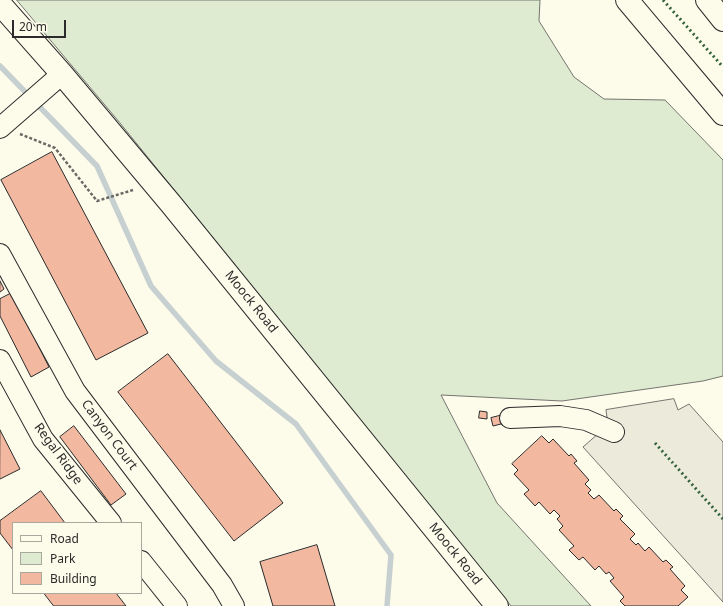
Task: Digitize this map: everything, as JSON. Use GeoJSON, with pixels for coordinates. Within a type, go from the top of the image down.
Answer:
{"type":"FeatureCollection","features":[{"type":"Feature","properties":{"kind":"main road"},"geometry":{"type":"LineString","coordinates":[[627,0],[723,114]]}},
{"type":"Feature","properties":{"kind":"main road"},"geometry":{"type":"LineString","coordinates":[[707,0],[723,20]]}},
{"type":"Feature","properties":{"kind":"main road","name":"Moock Road"},"geometry":{"type":"LineString","coordinates":[[0,4],[62,74],[171,204],[497,606]]}},
{"type":"Feature","properties":{"kind":"street"},"geometry":{"type":"LineString","coordinates":[[10,127],[62,74]]}},
{"type":"Feature","properties":{"kind":"street","name":"Canyon Court"},"geometry":{"type":"LineString","coordinates":[[0,254],[75,391],[222,585],[234,606]]}},
{"type":"Feature","properties":{"kind":"street","name":"Regal Ridge"},"geometry":{"type":"LineString","coordinates":[[0,360],[43,439],[110,522]]}},
{"type":"Feature","properties":{"kind":"street"},"geometry":{"type":"LineString","coordinates":[[510,418],[560,416],[586,420],[614,432]]}},
{"type":"Feature","properties":{"kind":"street"},"geometry":{"type":"LineString","coordinates":[[142,562],[177,606]]}},
{"type":"Feature","properties":{"kind":"path"},"geometry":{"type":"LineString","coordinates":[[10,127],[55,148],[97,201],[126,192]]}},
{"type":"Feature","properties":{"kind":"green space"},"geometry":{"type":"Polygon","coordinates":[[[17,0],[540,0],[539,21],[574,77],[604,99],[665,100],[723,160],[723,376],[703,381],[562,401],[441,395],[497,503],[591,606],[511,606],[120,123],[17,0]]]}},
{"type":"Feature","properties":{"kind":"shaded area"},"geometry":{"type":"Polygon","coordinates":[[[674,399],[678,410],[689,404],[723,442],[723,602],[583,447],[608,425],[606,410],[674,399]]]}},
{"type":"Feature","properties":{"kind":"building"},"geometry":{"type":"Polygon","coordinates":[[[52,152],[148,333],[96,360],[1,180],[52,152]]]}},
{"type":"Feature","properties":{"kind":"building"},"geometry":{"type":"Polygon","coordinates":[[[0,281],[4,289],[0,292],[0,281]]]}},
{"type":"Feature","properties":{"kind":"building"},"geometry":{"type":"Polygon","coordinates":[[[12,293],[49,367],[31,377],[0,316],[0,299],[12,293]]]}},
{"type":"Feature","properties":{"kind":"building"},"geometry":{"type":"Polygon","coordinates":[[[168,354],[283,503],[234,541],[118,392],[168,354]]]}},
{"type":"Feature","properties":{"kind":"building"},"geometry":{"type":"Polygon","coordinates":[[[480,411],[487,412],[487,419],[479,418],[480,411]]]}},
{"type":"Feature","properties":{"kind":"building"},"geometry":{"type":"Polygon","coordinates":[[[503,415],[505,423],[493,426],[491,418],[503,415]]]}},
{"type":"Feature","properties":{"kind":"building"},"geometry":{"type":"Polygon","coordinates":[[[74,426],[126,494],[111,505],[60,437],[74,426]]]}},
{"type":"Feature","properties":{"kind":"building"},"geometry":{"type":"Polygon","coordinates":[[[0,430],[20,469],[0,479],[0,430]]]}},
{"type":"Feature","properties":{"kind":"building"},"geometry":{"type":"Polygon","coordinates":[[[542,436],[549,443],[553,439],[569,456],[571,454],[577,461],[574,463],[589,480],[585,484],[591,490],[588,493],[594,499],[599,495],[614,511],[616,509],[623,516],[620,519],[635,534],[630,539],[636,545],[638,543],[645,551],[649,547],[663,562],[666,560],[673,567],[670,569],[685,586],[681,590],[688,597],[678,606],[625,606],[620,601],[624,597],[610,581],[614,578],[609,572],[606,574],[599,566],[595,570],[583,557],[579,560],[569,550],[574,546],[559,530],[563,526],[557,519],[560,516],[554,510],[550,514],[539,502],[535,506],[524,494],[529,490],[514,474],[518,470],[512,464],[542,436]]]}},
{"type":"Feature","properties":{"kind":"building"},"geometry":{"type":"Polygon","coordinates":[[[41,491],[64,522],[12,522],[12,549],[0,533],[0,521],[41,491]]]}},
{"type":"Feature","properties":{"kind":"building"},"geometry":{"type":"Polygon","coordinates":[[[317,545],[335,606],[273,606],[260,562],[317,545]]]}},
{"type":"Feature","properties":{"kind":"building"},"geometry":{"type":"Polygon","coordinates":[[[45,594],[117,594],[126,606],[54,606],[45,594]]]}},
{"type":"Feature","properties":{"kind":"waterway"},"geometry":{"type":"LineString","coordinates":[[0,66],[97,166],[151,286],[216,361],[296,424],[391,555],[387,606]]}},
{"type":"Feature","properties":{"kind":"hedge"},"geometry":{"type":"LineString","coordinates":[[663,0],[723,67]]}},
{"type":"Feature","properties":{"kind":"hedge"},"geometry":{"type":"LineString","coordinates":[[655,443],[723,519]]}}]}
